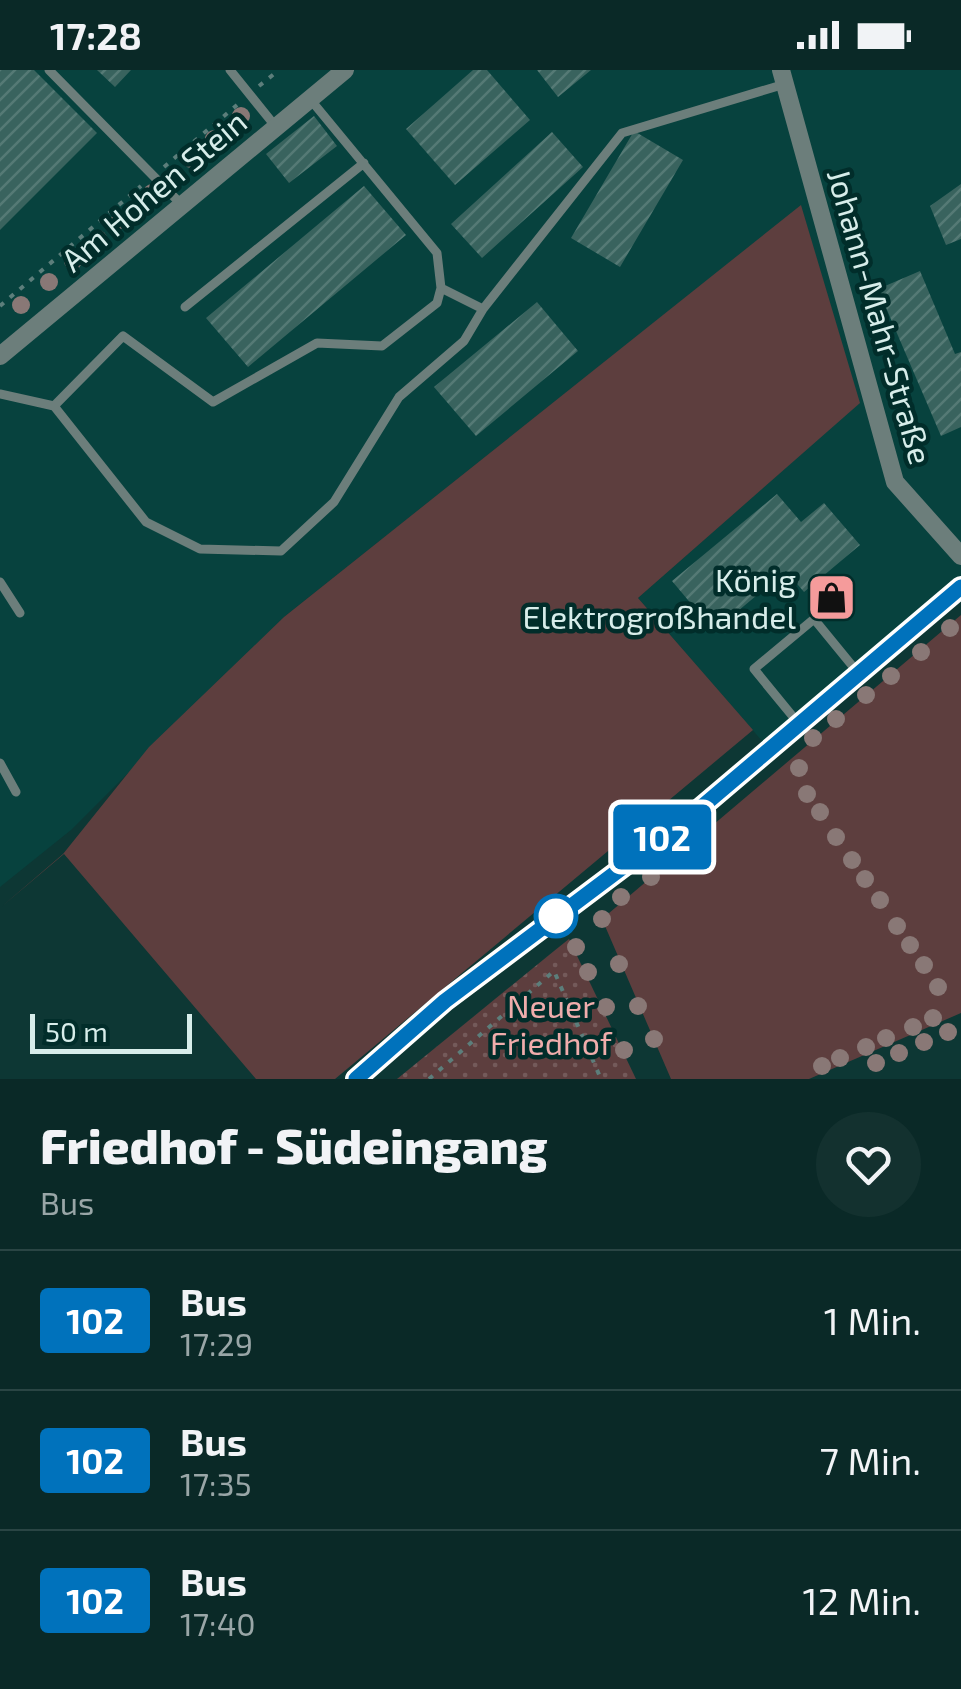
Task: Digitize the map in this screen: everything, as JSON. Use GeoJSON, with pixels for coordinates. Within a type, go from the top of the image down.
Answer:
{"type":"FeatureCollection","features":[{"type":"Feature","properties":{"kind":"street","name":"Am Hohen Stein"},"geometry":{"type":"LineString","coordinates":[[0,356],[344,70]]}},
{"type":"Feature","properties":{"kind":"street","name":"Johann-Mahr-Straße"},"geometry":{"type":"LineString","coordinates":[[783,77],[894,482],[961,556]]}},
{"type":"Feature","properties":{"kind":"street"},"geometry":{"type":"LineString","coordinates":[[356,1079],[445,1001],[691,816],[961,587]]}},
{"type":"Feature","properties":{"kind":"lane"},"geometry":{"type":"LineString","coordinates":[[49,70],[182,205]]}},
{"type":"Feature","properties":{"kind":"lane"},"geometry":{"type":"LineString","coordinates":[[230,70],[276,127]]}},
{"type":"Feature","properties":{"kind":"lane"},"geometry":{"type":"LineString","coordinates":[[0,394],[54,406],[146,522],[200,550],[282,551],[334,502],[400,396],[464,341],[483,309],[622,133],[783,77]]}},
{"type":"Feature","properties":{"kind":"lane"},"geometry":{"type":"LineString","coordinates":[[54,406],[123,336],[213,402],[317,343],[382,346],[438,303],[441,288],[437,253],[310,99]]}},
{"type":"Feature","properties":{"kind":"lane"},"geometry":{"type":"LineString","coordinates":[[185,307],[364,163]]}},
{"type":"Feature","properties":{"kind":"lane"},"geometry":{"type":"LineString","coordinates":[[441,288],[483,309]]}},
{"type":"Feature","properties":{"kind":"lane"},"geometry":{"type":"LineString","coordinates":[[0,582],[20,612]]}},
{"type":"Feature","properties":{"kind":"lane"},"geometry":{"type":"LineString","coordinates":[[799,724],[754,669],[814,619],[858,674]]}},
{"type":"Feature","properties":{"kind":"lane"},"geometry":{"type":"LineString","coordinates":[[0,763],[16,792]]}},
{"type":"Feature","properties":{"kind":"path"},"geometry":{"type":"LineString","coordinates":[[0,306],[279,70]]}},
{"type":"Feature","properties":{"kind":"path"},"geometry":{"type":"LineString","coordinates":[[429,1079],[554,971],[600,1079]]}},
{"type":"Feature","properties":{"kind":"shaded area"},"geometry":{"type":"Polygon","coordinates":[[[0,70],[961,70],[961,587],[769,749],[638,598],[859,403],[801,206],[284,617],[71,830],[0,887],[0,70]]]}},
{"type":"Feature","properties":{"kind":"green space"},"geometry":{"type":"Polygon","coordinates":[[[801,205],[860,403],[638,598],[753,730],[335,1079],[256,1079],[64,854],[0,908],[63,854],[149,747],[284,617],[801,205]]]}},
{"type":"Feature","properties":{"kind":"green space"},"geometry":{"type":"Polygon","coordinates":[[[961,615],[961,1013],[809,1079],[671,1079],[602,919],[961,615]]]}},
{"type":"Feature","properties":{"kind":"green space","name":"Neuer Friedhof"},"geometry":{"type":"Polygon","coordinates":[[[569,939],[636,1079],[397,1079],[554,951],[569,939]]]}},
{"type":"Feature","properties":{"kind":"building"},"geometry":{"type":"Polygon","coordinates":[[[0,70],[34,70],[97,133],[0,230],[0,70]]]}},
{"type":"Feature","properties":{"kind":"building"},"geometry":{"type":"Polygon","coordinates":[[[97,70],[131,70],[115,87],[97,70]]]}},
{"type":"Feature","properties":{"kind":"building"},"geometry":{"type":"Polygon","coordinates":[[[473,70],[487,70],[530,120],[455,185],[406,129],[473,70]]]}},
{"type":"Feature","properties":{"kind":"building"},"geometry":{"type":"Polygon","coordinates":[[[537,70],[591,70],[558,97],[537,70]]]}},
{"type":"Feature","properties":{"kind":"building"},"geometry":{"type":"Polygon","coordinates":[[[314,116],[337,146],[289,183],[266,154],[314,116]]]}},
{"type":"Feature","properties":{"kind":"building"},"geometry":{"type":"Polygon","coordinates":[[[634,131],[683,160],[620,267],[571,238],[634,131]]]}},
{"type":"Feature","properties":{"kind":"building"},"geometry":{"type":"Polygon","coordinates":[[[552,132],[583,167],[482,258],[451,224],[552,132]]]}},
{"type":"Feature","properties":{"kind":"building"},"geometry":{"type":"Polygon","coordinates":[[[961,184],[961,239],[946,245],[930,206],[961,184]]]}},
{"type":"Feature","properties":{"kind":"building"},"geometry":{"type":"Polygon","coordinates":[[[364,186],[406,235],[248,367],[206,318],[364,186]]]}},
{"type":"Feature","properties":{"kind":"building"},"geometry":{"type":"Polygon","coordinates":[[[920,271],[955,354],[961,352],[961,427],[941,436],[878,289],[920,271]]]}},
{"type":"Feature","properties":{"kind":"building"},"geometry":{"type":"Polygon","coordinates":[[[537,302],[578,351],[476,436],[434,387],[537,302]]]}},
{"type":"Feature","properties":{"kind":"building"},"geometry":{"type":"Polygon","coordinates":[[[777,494],[801,522],[824,503],[860,545],[804,592],[786,571],[714,631],[672,581],[777,494]]]}},
{"type":"Feature","properties":{"kind":"bus line","name":"102"},"geometry":{"type":"LineString","coordinates":[[356,1079],[445,1001],[691,816],[961,587]]}},
{"type":"Feature","properties":{"kind":"place","name":"König Elektrogroßhandel"},"geometry":{"type":"Point","coordinates":[831,597]}}]}
